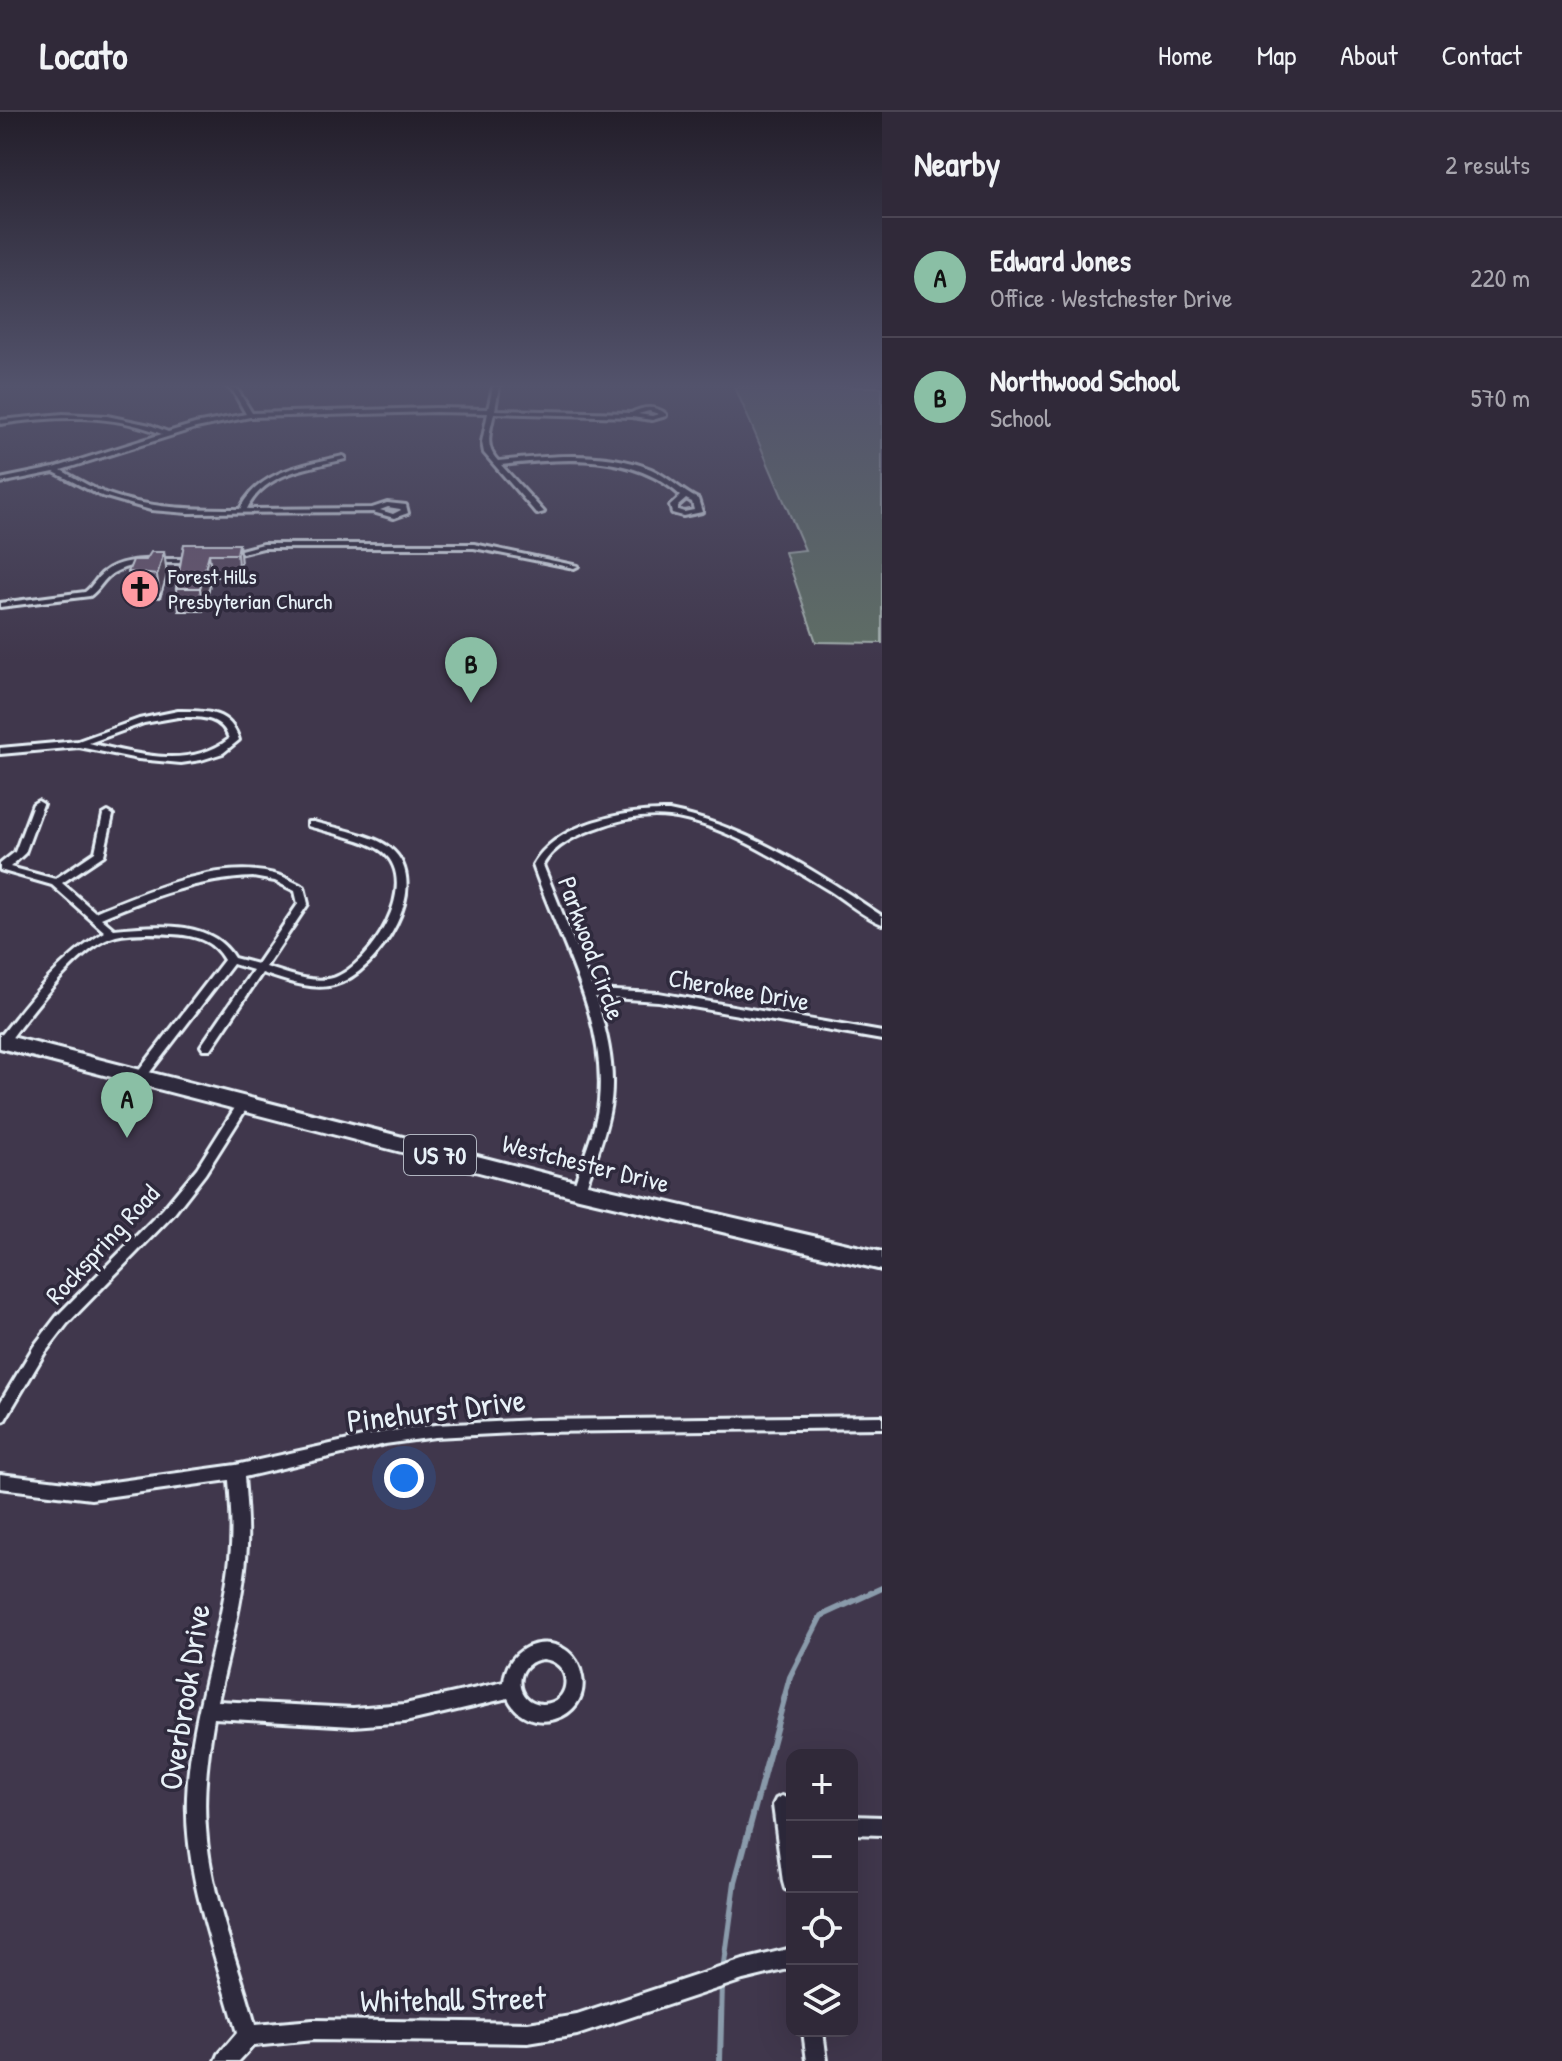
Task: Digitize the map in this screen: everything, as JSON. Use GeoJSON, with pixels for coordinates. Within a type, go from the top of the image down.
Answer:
{"type":"FeatureCollection","features":[{"type":"Feature","properties":{"kind":"main road","name":"Westchester Drive"},"geometry":{"type":"LineString","coordinates":[[2,1041],[242,1106],[882,1261]]}},
{"type":"Feature","properties":{"kind":"street"},"geometry":{"type":"LineString","coordinates":[[70,478],[126,503],[188,511],[373,510]]}},
{"type":"Feature","properties":{"kind":"street"},"geometry":{"type":"LineString","coordinates":[[242,511],[255,490],[275,478]]}},
{"type":"Feature","properties":{"kind":"street"},"geometry":{"type":"LineString","coordinates":[[509,478],[540,512]]}},
{"type":"Feature","properties":{"kind":"street"},"geometry":{"type":"LineString","coordinates":[[663,478],[675,484],[685,496]]}},
{"type":"Feature","properties":{"kind":"street"},"geometry":{"type":"LineString","coordinates":[[0,605],[87,594],[99,586],[108,572],[124,566],[211,560],[263,546],[474,546],[574,566]]}},
{"type":"Feature","properties":{"kind":"street"},"geometry":{"type":"LineString","coordinates":[[0,751],[79,744],[142,721],[184,714],[209,715],[225,721],[232,728],[234,740],[223,751],[202,758],[177,760],[79,744]]}},
{"type":"Feature","properties":{"kind":"street"},"geometry":{"type":"LineString","coordinates":[[1,867],[20,853],[38,804]]}},
{"type":"Feature","properties":{"kind":"street","name":"Parkwood Circle"},"geometry":{"type":"LineString","coordinates":[[579,1190],[605,1100],[601,1037],[588,993],[538,865],[543,854],[572,834],[628,815],[670,814],[704,822],[824,883],[882,921]]}},
{"type":"Feature","properties":{"kind":"street"},"geometry":{"type":"LineString","coordinates":[[56,883],[100,853],[108,815]]}},
{"type":"Feature","properties":{"kind":"street"},"geometry":{"type":"LineString","coordinates":[[230,960],[316,984],[336,981],[362,963],[395,919],[403,892],[402,869],[387,850],[311,824]]}},
{"type":"Feature","properties":{"kind":"street"},"geometry":{"type":"LineString","coordinates":[[1,867],[56,883],[112,933]]}},
{"type":"Feature","properties":{"kind":"street"},"geometry":{"type":"LineString","coordinates":[[96,916],[149,894],[196,881],[245,875],[279,878],[300,889],[303,904],[207,1046]]}},
{"type":"Feature","properties":{"kind":"street"},"geometry":{"type":"LineString","coordinates":[[2,1041],[71,960],[86,946],[112,933],[163,928],[191,933],[212,939],[227,950],[230,960]]}},
{"type":"Feature","properties":{"kind":"street"},"geometry":{"type":"LineString","coordinates":[[140,1077],[230,960]]}},
{"type":"Feature","properties":{"kind":"street","name":"Cherokee Drive"},"geometry":{"type":"LineString","coordinates":[[588,993],[658,997],[882,1036]]}},
{"type":"Feature","properties":{"kind":"street","name":"Rockspring Road"},"geometry":{"type":"LineString","coordinates":[[0,1416],[62,1320],[168,1212],[201,1171],[242,1106]]}},
{"type":"Feature","properties":{"kind":"street","name":"Pinehurst Drive"},"geometry":{"type":"LineString","coordinates":[[0,1481],[91,1492],[236,1472],[385,1438],[435,1431],[535,1426],[882,1422]]}},
{"type":"Feature","properties":{"kind":"street","name":"Overbrook Drive"},"geometry":{"type":"LineString","coordinates":[[236,1472],[240,1522],[238,1558],[199,1755],[197,1856],[248,2036]]}},
{"type":"Feature","properties":{"kind":"street"},"geometry":{"type":"LineString","coordinates":[[210,1709],[353,1717],[405,1713],[512,1689]]}},
{"type":"Feature","properties":{"kind":"street"},"geometry":{"type":"LineString","coordinates":[[858,1825],[882,1826]]}},
{"type":"Feature","properties":{"kind":"street","name":"Whitehall Street"},"geometry":{"type":"LineString","coordinates":[[248,2036],[313,2030],[528,2033],[577,2025],[743,1970],[786,1959]]}},
{"type":"Feature","properties":{"kind":"street"},"geometry":{"type":"LineString","coordinates":[[226,2061],[248,2036]]}},
{"type":"Feature","properties":{"kind":"street"},"geometry":{"type":"LineString","coordinates":[[814,2037],[817,2061]]}},
{"type":"Feature","properties":{"kind":"green space"},"geometry":{"type":"Polygon","coordinates":[[[774,478],[882,478],[882,643],[816,642],[785,552],[805,550],[774,478]]]}},
{"type":"Feature","properties":{"kind":"building"},"geometry":{"type":"Polygon","coordinates":[[[184,544],[239,544],[237,554],[209,554],[200,588],[176,588],[184,544]]]}},
{"type":"Feature","properties":{"kind":"building"},"geometry":{"type":"Polygon","coordinates":[[[151,552],[164,552],[157,575],[128,572],[133,560],[146,560],[151,552]]]}},
{"type":"Feature","properties":{"kind":"waterway"},"geometry":{"type":"LineString","coordinates":[[723,1971],[735,1882],[790,1677],[821,1616],[882,1588]]}},
{"type":"Feature","properties":{"kind":"waterway"},"geometry":{"type":"LineString","coordinates":[[720,2061],[722,1983]]}},
{"type":"Feature","properties":{"kind":"place","name":"Forest Hills Presbyterian Church"},"geometry":{"type":"Point","coordinates":[140,589]}},
{"type":"Feature","properties":{"kind":"place","name":"Northwood School"},"geometry":{"type":"Point","coordinates":[471,703]}},
{"type":"Feature","properties":{"kind":"place","name":"Edward Jones"},"geometry":{"type":"Point","coordinates":[127,1138]}}]}
